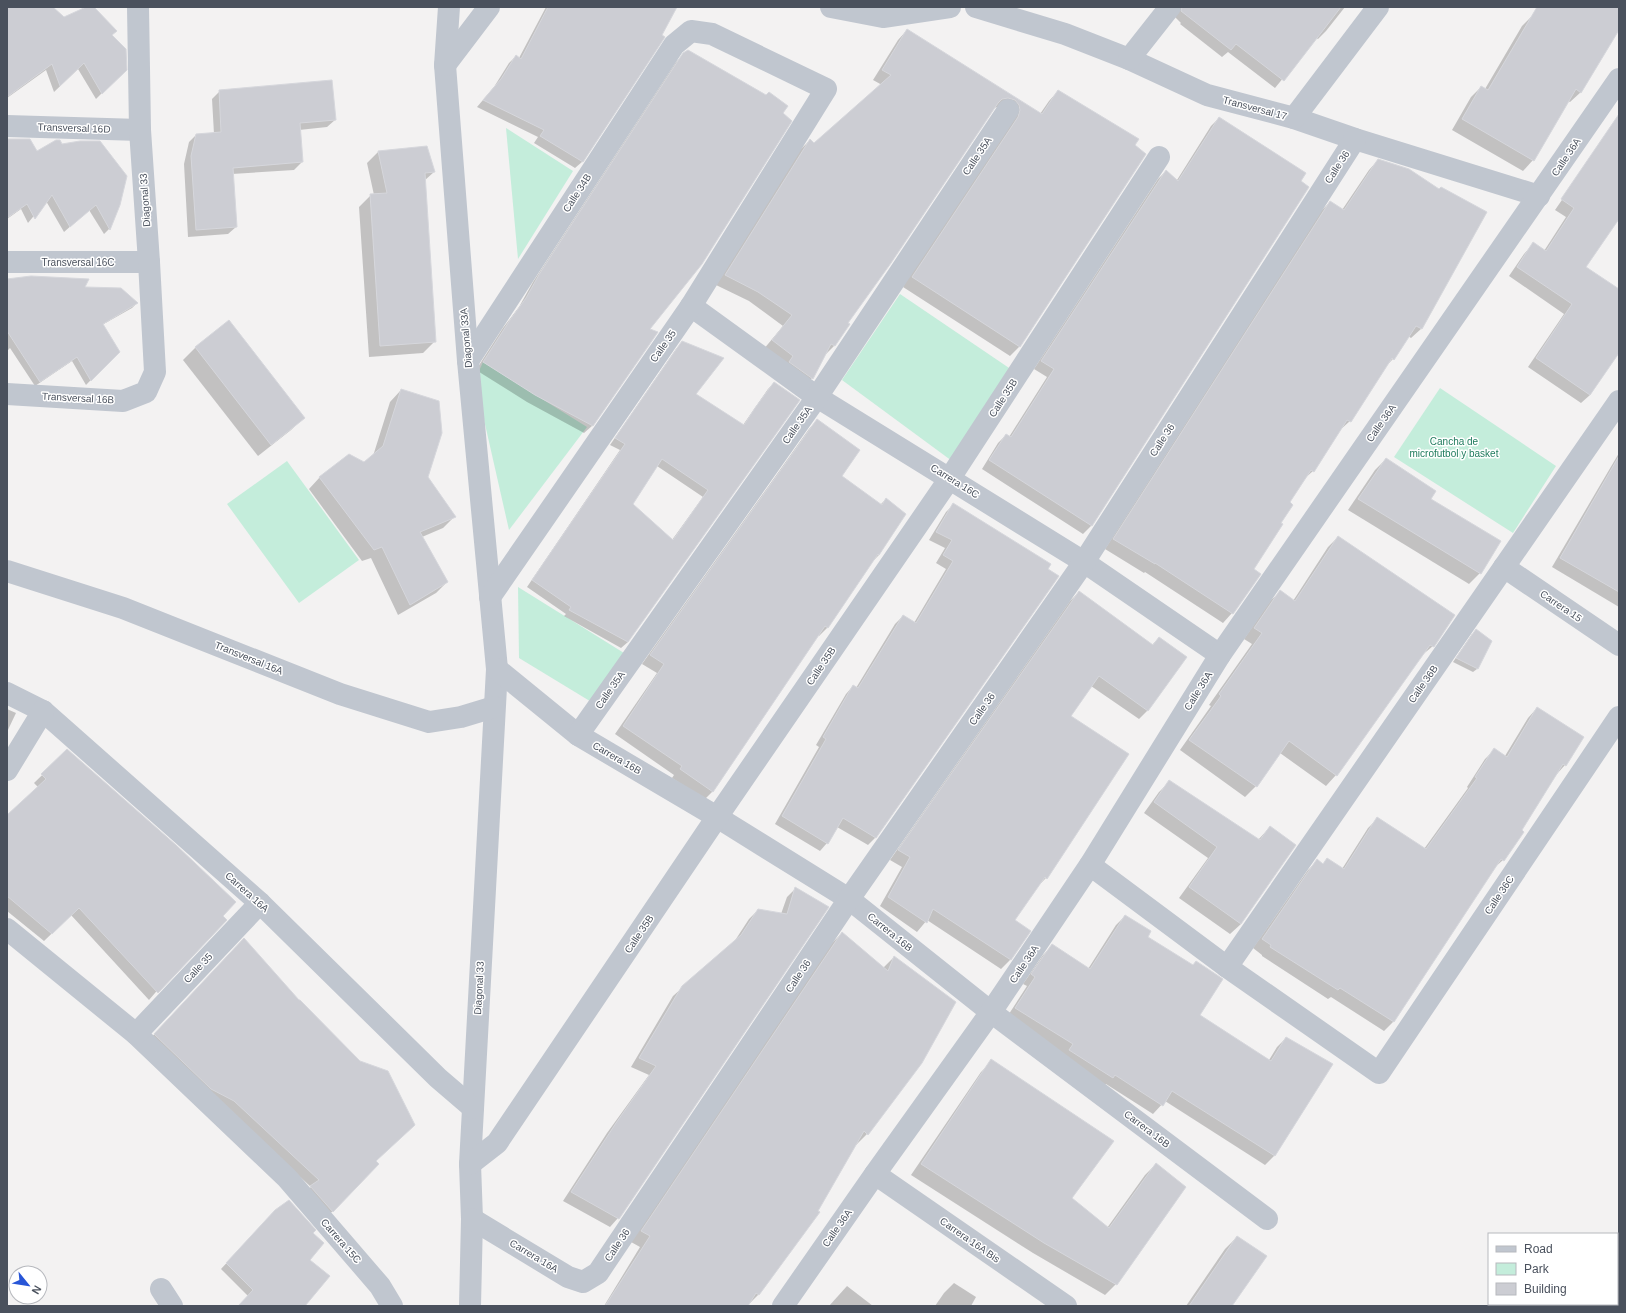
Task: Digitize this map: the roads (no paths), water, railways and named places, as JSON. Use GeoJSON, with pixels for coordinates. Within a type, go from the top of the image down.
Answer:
{"type":"FeatureCollection","features":[{"type":"Feature","properties":{"kind":"street","name":"Diagonal 33"},"geometry":{"type":"LineString","coordinates":[[138,7],[140,130],[150,262],[155,372],[146,392]]}},
{"type":"Feature","properties":{"kind":"street","name":"Diagonal 33A"},"geometry":{"type":"LineString","coordinates":[[449,7],[445,65],[468,360],[497,669]]}},
{"type":"Feature","properties":{"kind":"street"},"geometry":{"type":"LineString","coordinates":[[445,65],[489,7]]}},
{"type":"Feature","properties":{"kind":"street"},"geometry":{"type":"LineString","coordinates":[[831,7],[884,17],[950,7]]}},
{"type":"Feature","properties":{"kind":"street","name":"Transversal 17"},"geometry":{"type":"LineString","coordinates":[[976,7],[1065,34],[1129,59],[1207,95],[1294,118],[1355,139],[1539,196]]}},
{"type":"Feature","properties":{"kind":"street"},"geometry":{"type":"LineString","coordinates":[[1129,59],[1170,7]]}},
{"type":"Feature","properties":{"kind":"street"},"geometry":{"type":"LineString","coordinates":[[1294,118],[1378,7]]}},
{"type":"Feature","properties":{"kind":"street","name":"Calle 34B"},"geometry":{"type":"LineString","coordinates":[[468,360],[674,45],[691,31],[712,34],[826,89]]}},
{"type":"Feature","properties":{"kind":"street","name":"Calle 36A"},"geometry":{"type":"LineString","coordinates":[[783,1306],[991,1012],[1090,865],[1220,655],[1619,79]]}},
{"type":"Feature","properties":{"kind":"street","name":"Calle 35"},"geometry":{"type":"LineString","coordinates":[[490,597],[691,306],[826,89]]}},
{"type":"Feature","properties":{"kind":"street","name":"Calle 35A"},"geometry":{"type":"LineString","coordinates":[[578,735],[817,397],[1008,110]]}},
{"type":"Feature","properties":{"kind":"street","name":"Transversal 16D"},"geometry":{"type":"LineString","coordinates":[[7,126],[140,130]]}},
{"type":"Feature","properties":{"kind":"street","name":"Calle 36"},"geometry":{"type":"LineString","coordinates":[[598,1273],[849,899],[1084,562],[1355,139]]}},
{"type":"Feature","properties":{"kind":"street","name":"Calle 35B"},"geometry":{"type":"LineString","coordinates":[[470,1164],[497,1142],[950,478],[1159,157]]}},
{"type":"Feature","properties":{"kind":"street","name":"Transversal 16C"},"geometry":{"type":"LineString","coordinates":[[7,262],[150,262]]}},
{"type":"Feature","properties":{"kind":"street","name":"Carrera 16C"},"geometry":{"type":"LineString","coordinates":[[691,306],[817,397],[1084,562],[1220,655]]}},
{"type":"Feature","properties":{"kind":"street","name":"Transversal 16B"},"geometry":{"type":"LineString","coordinates":[[7,394],[123,401],[146,392]]}},
{"type":"Feature","properties":{"kind":"street","name":"Calle 36B"},"geometry":{"type":"LineString","coordinates":[[1227,967],[1619,401]]}},
{"type":"Feature","properties":{"kind":"street","name":"Carrera 15"},"geometry":{"type":"LineString","coordinates":[[1504,567],[1619,645]]}},
{"type":"Feature","properties":{"kind":"street","name":"Transversal 16A"},"geometry":{"type":"LineString","coordinates":[[7,571],[123,608],[340,694],[429,722],[461,717],[494,707]]}},
{"type":"Feature","properties":{"kind":"street","name":"Diagonal 33"},"geometry":{"type":"LineString","coordinates":[[470,1306],[472,1219],[470,1164],[497,669]]}},
{"type":"Feature","properties":{"kind":"street","name":"Carrera 16B"},"geometry":{"type":"LineString","coordinates":[[497,669],[578,735],[718,817],[849,899],[991,1012],[1267,1219]]}},
{"type":"Feature","properties":{"kind":"street","name":"Carrera 16A"},"geometry":{"type":"LineString","coordinates":[[7,693],[43,711],[260,903],[438,1078],[473,1108]]}},
{"type":"Feature","properties":{"kind":"street"},"geometry":{"type":"LineString","coordinates":[[7,770],[43,711]]}},
{"type":"Feature","properties":{"kind":"street","name":"Calle 36C"},"geometry":{"type":"LineString","coordinates":[[1227,967],[1379,1073],[1619,717]]}},
{"type":"Feature","properties":{"kind":"street"},"geometry":{"type":"LineString","coordinates":[[1090,865],[1227,967]]}},
{"type":"Feature","properties":{"kind":"street","name":"Calle 35"},"geometry":{"type":"LineString","coordinates":[[136,1034],[260,903]]}},
{"type":"Feature","properties":{"kind":"street"},"geometry":{"type":"LineString","coordinates":[[7,929],[136,1034]]}},
{"type":"Feature","properties":{"kind":"street","name":"Carrera 15C"},"geometry":{"type":"LineString","coordinates":[[136,1034],[288,1178],[380,1286],[392,1306]]}},
{"type":"Feature","properties":{"kind":"street","name":"Carrera 16A Bis"},"geometry":{"type":"LineString","coordinates":[[875,1174],[1066,1306]]}},
{"type":"Feature","properties":{"kind":"street","name":"Carrera 16A"},"geometry":{"type":"LineString","coordinates":[[472,1219],[568,1277],[584,1282],[598,1273]]}},
{"type":"Feature","properties":{"kind":"park label","name":"Cancha de microfutbol y basket"},"geometry":{"type":"Point","coordinates":[1454,446]}}]}
